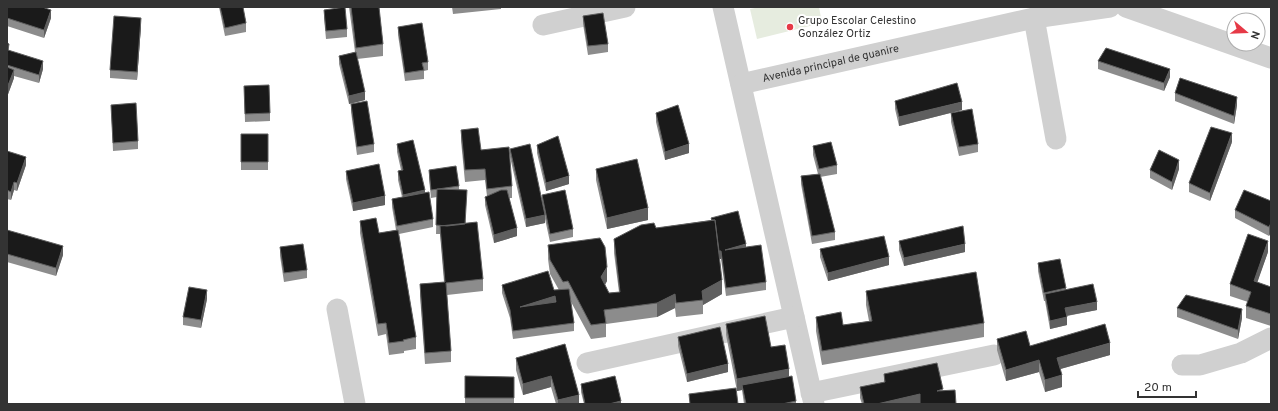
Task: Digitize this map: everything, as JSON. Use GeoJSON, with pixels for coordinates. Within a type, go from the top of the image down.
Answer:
{"type":"FeatureCollection","features":[{"type":"Feature","properties":{"kind":"street"},"geometry":{"type":"LineString","coordinates":[[543,25],[625,7]]}},
{"type":"Feature","properties":{"kind":"street"},"geometry":{"type":"LineString","coordinates":[[723,7],[813,399],[994,355]]}},
{"type":"Feature","properties":{"kind":"street","name":"Avenida principal de guanire"},"geometry":{"type":"LineString","coordinates":[[741,84],[1034,18],[1110,7]]}},
{"type":"Feature","properties":{"kind":"street"},"geometry":{"type":"LineString","coordinates":[[1126,7],[1271,58]]}},
{"type":"Feature","properties":{"kind":"street"},"geometry":{"type":"LineString","coordinates":[[1034,18],[1056,139]]}},
{"type":"Feature","properties":{"kind":"street"},"geometry":{"type":"LineString","coordinates":[[337,309],[355,404]]}},
{"type":"Feature","properties":{"kind":"street"},"geometry":{"type":"LineString","coordinates":[[587,363],[794,317]]}},
{"type":"Feature","properties":{"kind":"street"},"geometry":{"type":"LineString","coordinates":[[1182,365],[1200,365],[1240,353],[1271,338]]}},
{"type":"Feature","properties":{"kind":"shaded area"},"geometry":{"type":"Polygon","coordinates":[[[760,7],[819,7],[822,23],[757,39],[750,9],[760,7]]]}},
{"type":"Feature","properties":{"kind":"building"},"geometry":{"type":"Polygon","coordinates":[[[7,7],[42,7],[51,10],[44,30],[7,18],[7,7]]]}},
{"type":"Feature","properties":{"kind":"building"},"geometry":{"type":"Polygon","coordinates":[[[220,7],[243,7],[246,23],[225,28],[220,7]]]}},
{"type":"Feature","properties":{"kind":"building"},"geometry":{"type":"Polygon","coordinates":[[[345,7],[347,29],[326,31],[324,10],[345,7]]]}},
{"type":"Feature","properties":{"kind":"building"},"geometry":{"type":"Polygon","coordinates":[[[351,7],[379,7],[383,44],[356,48],[351,7]]]}},
{"type":"Feature","properties":{"kind":"building"},"geometry":{"type":"Polygon","coordinates":[[[603,13],[608,44],[588,46],[583,16],[603,13]]]}},
{"type":"Feature","properties":{"kind":"building"},"geometry":{"type":"Polygon","coordinates":[[[114,16],[141,18],[137,72],[110,70],[114,16]]]}},
{"type":"Feature","properties":{"kind":"building"},"geometry":{"type":"Polygon","coordinates":[[[422,23],[428,62],[422,63],[424,70],[405,73],[398,27],[422,23]]]}},
{"type":"Feature","properties":{"kind":"building"},"geometry":{"type":"Polygon","coordinates":[[[7,43],[9,44],[8,50],[43,61],[39,75],[7,65],[7,43]]]}},
{"type":"Feature","properties":{"kind":"building"},"geometry":{"type":"Polygon","coordinates":[[[1106,48],[1170,69],[1164,83],[1098,61],[1106,48]]]}},
{"type":"Feature","properties":{"kind":"building"},"geometry":{"type":"Polygon","coordinates":[[[356,52],[365,92],[349,96],[339,56],[356,52]]]}},
{"type":"Feature","properties":{"kind":"building"},"geometry":{"type":"Polygon","coordinates":[[[7,67],[14,70],[7,88],[7,67]]]}},
{"type":"Feature","properties":{"kind":"building"},"geometry":{"type":"Polygon","coordinates":[[[1180,78],[1237,97],[1234,116],[1175,93],[1180,78]]]}},
{"type":"Feature","properties":{"kind":"building"},"geometry":{"type":"Polygon","coordinates":[[[957,83],[962,102],[899,117],[895,101],[957,83]]]}},
{"type":"Feature","properties":{"kind":"building"},"geometry":{"type":"Polygon","coordinates":[[[269,85],[270,113],[245,114],[244,86],[269,85]]]}},
{"type":"Feature","properties":{"kind":"building"},"geometry":{"type":"Polygon","coordinates":[[[367,101],[374,144],[357,147],[351,104],[367,101]]]}},
{"type":"Feature","properties":{"kind":"building"},"geometry":{"type":"Polygon","coordinates":[[[136,103],[138,141],[113,143],[111,105],[136,103]]]}},
{"type":"Feature","properties":{"kind":"building"},"geometry":{"type":"Polygon","coordinates":[[[678,105],[689,144],[665,152],[656,113],[678,105]]]}},
{"type":"Feature","properties":{"kind":"building"},"geometry":{"type":"Polygon","coordinates":[[[972,109],[978,144],[959,147],[951,113],[972,109]]]}},
{"type":"Feature","properties":{"kind":"building"},"geometry":{"type":"Polygon","coordinates":[[[1211,127],[1232,133],[1210,193],[1189,183],[1211,127]]]}},
{"type":"Feature","properties":{"kind":"building"},"geometry":{"type":"Polygon","coordinates":[[[478,128],[481,150],[509,147],[512,186],[487,189],[485,169],[465,170],[461,130],[478,128]]]}},
{"type":"Feature","properties":{"kind":"building"},"geometry":{"type":"Polygon","coordinates":[[[241,134],[268,134],[268,162],[241,162],[241,134]]]}},
{"type":"Feature","properties":{"kind":"building"},"geometry":{"type":"Polygon","coordinates":[[[558,136],[569,176],[546,183],[537,145],[558,136]]]}},
{"type":"Feature","properties":{"kind":"building"},"geometry":{"type":"Polygon","coordinates":[[[413,140],[425,190],[403,195],[398,171],[403,170],[397,144],[413,140]]]}},
{"type":"Feature","properties":{"kind":"building"},"geometry":{"type":"Polygon","coordinates":[[[831,142],[837,165],[819,169],[813,146],[831,142]]]}},
{"type":"Feature","properties":{"kind":"building"},"geometry":{"type":"Polygon","coordinates":[[[530,144],[545,215],[526,219],[510,149],[530,144]]]}},
{"type":"Feature","properties":{"kind":"building"},"geometry":{"type":"Polygon","coordinates":[[[1159,150],[1179,160],[1172,182],[1150,170],[1159,150]]]}},
{"type":"Feature","properties":{"kind":"building"},"geometry":{"type":"Polygon","coordinates":[[[7,151],[26,157],[17,183],[14,182],[11,192],[7,190],[7,151]]]}},
{"type":"Feature","properties":{"kind":"building"},"geometry":{"type":"Polygon","coordinates":[[[637,159],[648,208],[607,218],[596,169],[637,159]]]}},
{"type":"Feature","properties":{"kind":"building"},"geometry":{"type":"Polygon","coordinates":[[[379,164],[385,196],[353,203],[346,171],[379,164]]]}},
{"type":"Feature","properties":{"kind":"building"},"geometry":{"type":"Polygon","coordinates":[[[456,166],[459,186],[431,190],[429,170],[456,166]]]}},
{"type":"Feature","properties":{"kind":"building"},"geometry":{"type":"Polygon","coordinates":[[[820,174],[835,232],[812,236],[801,176],[820,174]]]}},
{"type":"Feature","properties":{"kind":"building"},"geometry":{"type":"Polygon","coordinates":[[[437,189],[467,190],[465,224],[447,226],[436,225],[437,189]]]}},
{"type":"Feature","properties":{"kind":"building"},"geometry":{"type":"Polygon","coordinates":[[[501,190],[507,190],[517,228],[494,235],[485,197],[501,190]]]}},
{"type":"Feature","properties":{"kind":"building"},"geometry":{"type":"Polygon","coordinates":[[[565,190],[573,229],[550,234],[542,195],[565,190]]]}},
{"type":"Feature","properties":{"kind":"building"},"geometry":{"type":"Polygon","coordinates":[[[1244,190],[1271,201],[1271,223],[1269,227],[1235,210],[1244,190]]]}},
{"type":"Feature","properties":{"kind":"building"},"geometry":{"type":"Polygon","coordinates":[[[429,192],[433,219],[397,226],[392,199],[429,192]]]}},
{"type":"Feature","properties":{"kind":"building"},"geometry":{"type":"Polygon","coordinates":[[[738,211],[746,244],[725,250],[761,245],[766,282],[726,288],[715,220],[712,220],[711,218],[738,211]]]}},
{"type":"Feature","properties":{"kind":"building"},"geometry":{"type":"Polygon","coordinates":[[[376,218],[379,233],[398,230],[416,337],[403,340],[404,341],[389,343],[386,323],[378,324],[360,221],[376,218]]]}},
{"type":"Feature","properties":{"kind":"building"},"geometry":{"type":"Polygon","coordinates":[[[715,220],[722,280],[702,291],[703,300],[676,303],[675,294],[657,303],[604,310],[606,323],[591,325],[568,281],[563,282],[550,260],[548,245],[600,238],[605,247],[607,267],[601,277],[609,293],[620,292],[614,239],[641,225],[654,223],[656,228],[715,220]]]}},
{"type":"Feature","properties":{"kind":"building"},"geometry":{"type":"Polygon","coordinates":[[[477,222],[483,279],[446,283],[451,351],[425,353],[420,284],[445,282],[440,226],[477,222]]]}},
{"type":"Feature","properties":{"kind":"building"},"geometry":{"type":"Polygon","coordinates":[[[963,226],[965,244],[904,258],[899,241],[963,226]]]}},
{"type":"Feature","properties":{"kind":"building"},"geometry":{"type":"Polygon","coordinates":[[[7,230],[63,246],[56,268],[7,254],[7,230]]]}},
{"type":"Feature","properties":{"kind":"building"},"geometry":{"type":"Polygon","coordinates":[[[1248,234],[1268,241],[1254,281],[1271,287],[1271,314],[1246,306],[1251,292],[1230,284],[1248,234]]]}},
{"type":"Feature","properties":{"kind":"building"},"geometry":{"type":"Polygon","coordinates":[[[884,236],[889,257],[828,273],[820,249],[884,236]]]}},
{"type":"Feature","properties":{"kind":"building"},"geometry":{"type":"Polygon","coordinates":[[[303,244],[307,270],[284,273],[280,247],[303,244]]]}},
{"type":"Feature","properties":{"kind":"building"},"geometry":{"type":"Polygon","coordinates":[[[1060,259],[1066,288],[1044,293],[1038,263],[1060,259]]]}},
{"type":"Feature","properties":{"kind":"building"},"geometry":{"type":"Polygon","coordinates":[[[548,271],[554,290],[569,289],[574,323],[513,331],[510,310],[502,285],[548,271]],[[555,296],[520,307],[556,302],[555,296]]]}},
{"type":"Feature","properties":{"kind":"building"},"geometry":{"type":"Polygon","coordinates":[[[976,272],[984,323],[822,351],[816,317],[841,312],[843,325],[872,321],[866,291],[976,272]]]}},
{"type":"Feature","properties":{"kind":"building"},"geometry":{"type":"Polygon","coordinates":[[[1093,284],[1097,302],[1065,308],[1067,317],[1050,321],[1045,294],[1093,284]]]}},
{"type":"Feature","properties":{"kind":"building"},"geometry":{"type":"Polygon","coordinates":[[[189,287],[207,290],[201,320],[183,317],[189,287]]]}},
{"type":"Feature","properties":{"kind":"building"},"geometry":{"type":"Polygon","coordinates":[[[1186,295],[1242,309],[1238,330],[1177,308],[1186,295]]]}},
{"type":"Feature","properties":{"kind":"building"},"geometry":{"type":"Polygon","coordinates":[[[765,316],[771,347],[785,345],[789,369],[737,379],[726,324],[765,316]]]}},
{"type":"Feature","properties":{"kind":"building"},"geometry":{"type":"Polygon","coordinates":[[[1105,324],[1110,343],[1057,358],[1062,375],[1045,380],[1039,360],[1006,370],[997,339],[1026,331],[1030,346],[1105,324]]]}},
{"type":"Feature","properties":{"kind":"building"},"geometry":{"type":"Polygon","coordinates":[[[720,327],[728,364],[687,374],[678,337],[720,327]]]}},
{"type":"Feature","properties":{"kind":"building"},"geometry":{"type":"Polygon","coordinates":[[[565,344],[579,395],[558,400],[551,376],[523,384],[516,358],[565,344]]]}},
{"type":"Feature","properties":{"kind":"building"},"geometry":{"type":"Polygon","coordinates":[[[937,363],[943,389],[937,391],[955,390],[956,404],[920,404],[920,394],[877,404],[864,404],[860,387],[885,382],[884,374],[937,363]]]}},
{"type":"Feature","properties":{"kind":"building"},"geometry":{"type":"Polygon","coordinates":[[[465,376],[514,377],[514,398],[465,398],[465,376]]]}},
{"type":"Feature","properties":{"kind":"building"},"geometry":{"type":"Polygon","coordinates":[[[615,376],[621,401],[609,404],[585,404],[581,384],[615,376]]]}},
{"type":"Feature","properties":{"kind":"building"},"geometry":{"type":"Polygon","coordinates":[[[792,376],[796,401],[782,404],[746,404],[742,385],[792,376]]]}},
{"type":"Feature","properties":{"kind":"building"},"geometry":{"type":"Polygon","coordinates":[[[736,388],[738,404],[690,404],[689,394],[736,388]]]}},
{"type":"Feature","properties":{"kind":"place","name":"Grupo Escolar Celestino González Ortiz"},"geometry":{"type":"Point","coordinates":[790,27]}}]}
